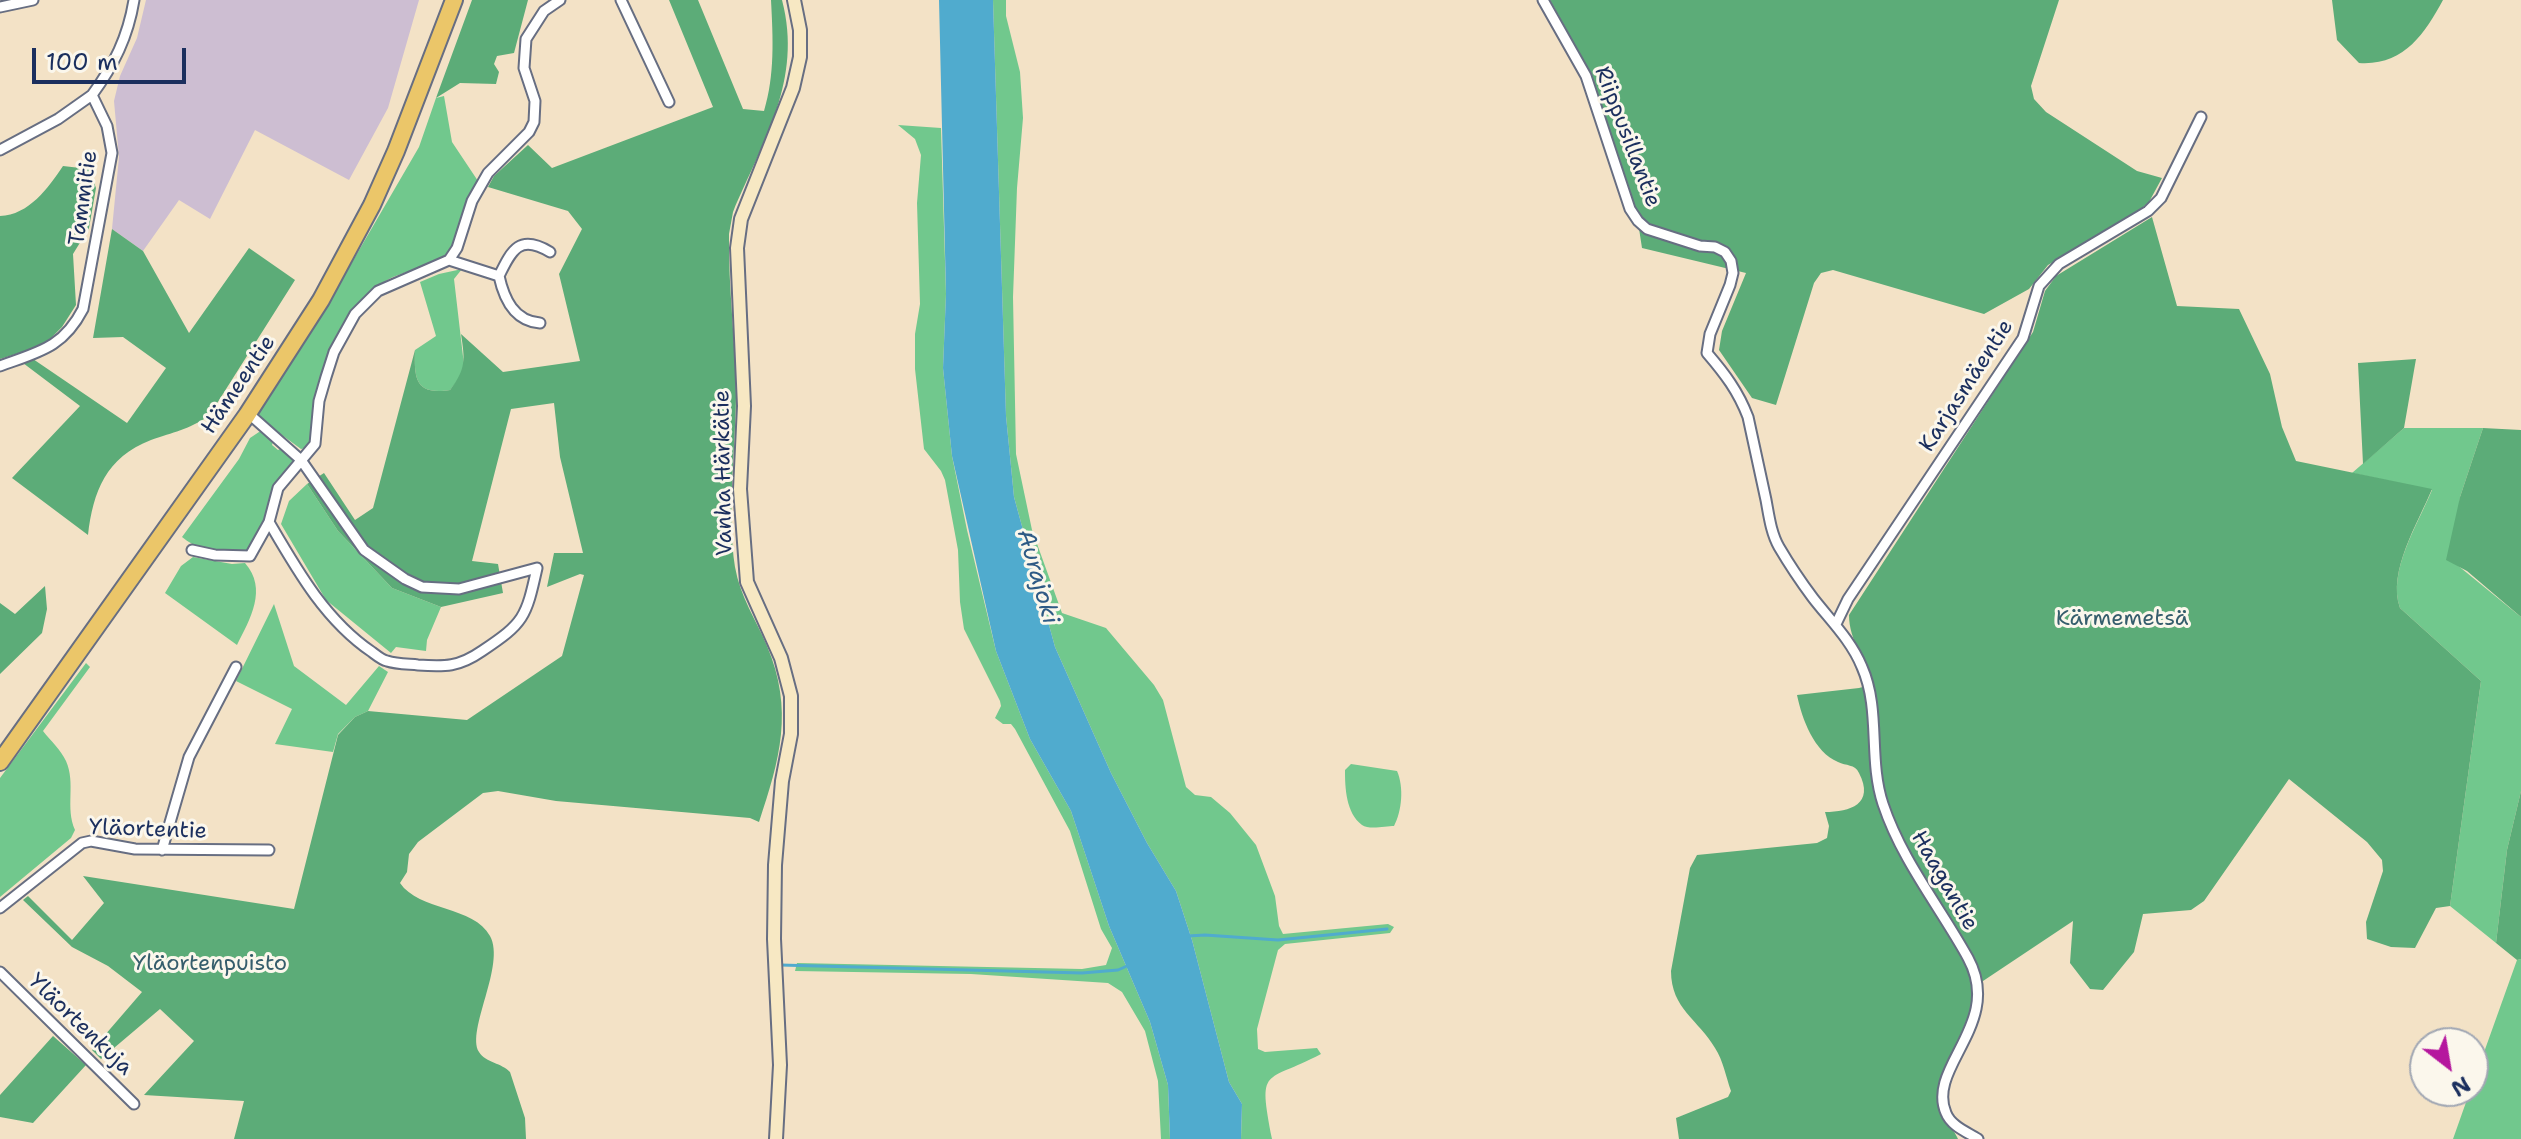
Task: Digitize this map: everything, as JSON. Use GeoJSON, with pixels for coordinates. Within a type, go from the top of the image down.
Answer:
{"type":"FeatureCollection","features":[{"type":"Feature","properties":{"kind":"highway","name":"Hämeentie"},"geometry":{"type":"LineString","coordinates":[[0,762],[248,413],[321,300],[372,205],[413,110],[454,0]]}},
{"type":"Feature","properties":{"kind":"street"},"geometry":{"type":"LineString","coordinates":[[0,7],[33,0]]}},
{"type":"Feature","properties":{"kind":"street"},"geometry":{"type":"LineString","coordinates":[[0,150],[58,119],[92,95],[119,54],[134,0]]}},
{"type":"Feature","properties":{"kind":"street"},"geometry":{"type":"LineString","coordinates":[[192,550],[215,555],[250,556],[269,522],[278,488],[315,444],[319,401],[326,377],[334,352],[355,314],[378,291],[449,260],[457,248],[472,201],[488,173],[529,132],[534,122],[535,101],[524,68],[526,39],[544,11],[560,0]]}},
{"type":"Feature","properties":{"kind":"street"},"geometry":{"type":"LineString","coordinates":[[621,0],[669,102]]}},
{"type":"Feature","properties":{"kind":"street","name":"Vanha Härkätie"},"geometry":{"type":"LineString","coordinates":[[776,1139],[780,1114],[780,1065],[774,939],[775,865],[782,781],[791,734],[791,696],[781,658],[747,582],[740,489],[744,406],[737,248],[741,219],[793,88],[800,57],[800,30],[794,0]]}},
{"type":"Feature","properties":{"kind":"street","name":"Riippusillantie"},"geometry":{"type":"LineString","coordinates":[[1543,0],[1586,76],[1626,199],[1638,221],[1647,229],[1700,246],[1715,247],[1725,252],[1731,261],[1733,273],[1730,285],[1714,321],[1707,353],[1732,382],[1748,417],[1777,544],[1813,598],[1836,624]]}},
{"type":"Feature","properties":{"kind":"street","name":"Tammitie"},"geometry":{"type":"LineString","coordinates":[[0,366],[46,349],[63,339],[83,309],[112,153],[107,126],[92,95]]}},
{"type":"Feature","properties":{"kind":"street","name":"Karjasmäentie"},"geometry":{"type":"LineString","coordinates":[[1836,624],[1848,599],[2023,338],[2039,286],[2046,275],[2059,264],[2148,211],[2161,198],[2201,117]]}},
{"type":"Feature","properties":{"kind":"street"},"geometry":{"type":"LineString","coordinates":[[540,323],[520,318],[506,299],[499,276],[508,256],[518,246],[529,243],[550,252]]}},
{"type":"Feature","properties":{"kind":"street"},"geometry":{"type":"LineString","coordinates":[[449,260],[499,276]]}},
{"type":"Feature","properties":{"kind":"street"},"geometry":{"type":"LineString","coordinates":[[248,413],[301,460],[364,550],[405,579],[422,587],[459,589],[537,568],[524,615],[513,630],[466,662],[441,667],[386,661],[355,640],[330,615],[308,587],[269,522]]}},
{"type":"Feature","properties":{"kind":"street","name":"Haagantie"},"geometry":{"type":"LineString","coordinates":[[1836,624],[1862,666],[1872,698],[1875,773],[1883,806],[1915,874],[1978,978],[1979,999],[1975,1020],[1947,1078],[1943,1099],[1946,1114],[1957,1127],[1978,1139]]}},
{"type":"Feature","properties":{"kind":"street"},"geometry":{"type":"LineString","coordinates":[[162,850],[189,757],[236,667]]}},
{"type":"Feature","properties":{"kind":"street","name":"Yläortentie"},"geometry":{"type":"LineString","coordinates":[[0,908],[82,843],[91,841],[135,849],[269,850]]}},
{"type":"Feature","properties":{"kind":"street","name":"Yläortenkuja"},"geometry":{"type":"LineString","coordinates":[[0,972],[134,1104]]}},
{"type":"Feature","properties":{"kind":"shaded area"},"geometry":{"type":"Polygon","coordinates":[[[146,0],[419,0],[388,108],[349,180],[255,130],[210,219],[179,200],[143,251],[112,229],[119,157],[114,101],[120,76],[137,38],[146,0]]]}},
{"type":"Feature","properties":{"kind":"green space"},"geometry":{"type":"Polygon","coordinates":[[[472,0],[528,0],[514,53],[497,56],[494,64],[499,72],[496,84],[460,83],[436,98],[472,0]]]}},
{"type":"Feature","properties":{"kind":"green space","name":"Yläortenpuisto"},"geometry":{"type":"Polygon","coordinates":[[[669,0],[698,0],[743,109],[764,111],[768,97],[772,56],[771,0],[782,0],[787,29],[784,84],[777,109],[733,212],[729,234],[736,398],[732,504],[735,567],[775,669],[782,713],[778,756],[759,822],[750,818],[556,801],[498,791],[483,793],[418,842],[409,854],[407,872],[400,883],[420,899],[472,919],[490,936],[494,948],[493,963],[476,1042],[482,1056],[510,1072],[525,1118],[526,1139],[234,1139],[244,1101],[144,1095],[194,1041],[160,1009],[101,1059],[92,1050],[142,992],[108,966],[72,947],[23,900],[28,896],[72,940],[104,903],[83,876],[294,909],[338,735],[355,717],[368,711],[467,720],[562,656],[584,575],[547,587],[554,553],[583,553],[560,457],[554,403],[511,409],[472,561],[498,564],[503,593],[441,607],[392,588],[338,531],[307,484],[324,473],[355,520],[373,508],[415,350],[415,370],[419,383],[430,390],[439,391],[450,390],[462,370],[461,334],[503,372],[580,361],[559,274],[582,229],[568,211],[488,187],[494,176],[528,145],[552,168],[713,107],[669,0]]]}},
{"type":"Feature","properties":{"kind":"green space"},"geometry":{"type":"Polygon","coordinates":[[[993,0],[1006,0],[1006,16],[1020,72],[1023,118],[1013,297],[1016,454],[1032,530],[1062,613],[1106,628],[1154,685],[1163,700],[1186,787],[1195,795],[1211,797],[1230,813],[1256,845],[1275,896],[1283,934],[1388,924],[1394,927],[1390,933],[1285,944],[1278,950],[1257,1029],[1258,1049],[1265,1052],[1317,1048],[1321,1054],[1270,1080],[1266,1087],[1266,1099],[1272,1139],[1241,1139],[1242,1104],[1229,1082],[1176,891],[1111,773],[1055,647],[1014,497],[1006,416],[993,0]]]}},
{"type":"Feature","properties":{"kind":"green space"},"geometry":{"type":"Polygon","coordinates":[[[1550,0],[2059,0],[2031,86],[2034,99],[2046,112],[2137,171],[2162,178],[2149,202],[2135,214],[2048,265],[2029,289],[1984,314],[1833,270],[1821,273],[1814,283],[1776,405],[1752,398],[1719,350],[1722,331],[1746,273],[1642,248],[1636,209],[1591,74],[1550,0]]]}},
{"type":"Feature","properties":{"kind":"green space"},"geometry":{"type":"Polygon","coordinates":[[[2332,0],[2443,0],[2420,36],[2400,54],[2388,59],[2359,63],[2337,40],[2332,0]]]}},
{"type":"Feature","properties":{"kind":"green space"},"geometry":{"type":"Polygon","coordinates":[[[444,96],[452,142],[478,181],[455,240],[443,258],[391,278],[370,291],[354,308],[332,349],[311,442],[301,449],[260,419],[258,411],[351,264],[419,147],[436,98],[444,96]]]}},
{"type":"Feature","properties":{"kind":"green space"},"geometry":{"type":"Polygon","coordinates":[[[898,125],[941,128],[946,294],[943,368],[952,456],[996,651],[1030,739],[1071,811],[1109,926],[1150,1022],[1168,1085],[1170,1139],[1161,1139],[1158,1081],[1145,1031],[1122,992],[1108,983],[971,974],[795,971],[797,963],[1082,969],[1106,965],[1112,948],[1101,929],[1070,831],[1015,729],[1011,724],[1003,724],[995,718],[1000,701],[964,629],[958,550],[945,480],[924,449],[915,369],[915,334],[920,304],[917,203],[921,155],[915,139],[898,125]]]}},
{"type":"Feature","properties":{"kind":"green space"},"geometry":{"type":"Polygon","coordinates":[[[63,166],[89,169],[96,188],[89,228],[73,254],[76,305],[62,327],[44,345],[0,359],[0,216],[29,206],[63,166]]]}},
{"type":"Feature","properties":{"kind":"green space","name":"Kärmemetsä"},"geometry":{"type":"Polygon","coordinates":[[[2152,217],[2177,306],[2239,309],[2270,374],[2282,427],[2296,461],[2432,489],[2401,563],[2397,594],[2400,608],[2481,681],[2450,906],[2436,908],[2415,948],[2391,947],[2367,939],[2366,922],[2383,871],[2382,860],[2367,842],[2289,779],[2204,901],[2191,910],[2143,914],[2134,952],[2103,990],[2090,989],[2070,963],[2073,921],[1974,987],[1968,1017],[1939,1088],[1939,1108],[1958,1139],[1679,1139],[1676,1118],[1728,1097],[1731,1091],[1718,1053],[1681,1005],[1672,984],[1671,971],[1690,868],[1697,855],[1817,843],[1827,838],[1829,826],[1825,812],[1851,808],[1862,799],[1863,784],[1857,770],[1822,751],[1806,724],[1797,695],[1874,684],[1855,642],[1849,615],[2033,332],[2045,291],[2056,276],[2152,217]]]}},
{"type":"Feature","properties":{"kind":"green space"},"geometry":{"type":"Polygon","coordinates":[[[112,229],[143,251],[189,333],[249,248],[295,280],[209,416],[187,428],[136,447],[113,466],[98,491],[88,535],[12,478],[80,406],[23,363],[33,359],[127,423],[166,368],[123,337],[93,338],[112,229]]]}},
{"type":"Feature","properties":{"kind":"green space"},"geometry":{"type":"Polygon","coordinates":[[[462,269],[454,279],[464,365],[462,375],[450,390],[430,390],[419,383],[415,370],[415,350],[436,336],[420,282],[462,269]]]}},
{"type":"Feature","properties":{"kind":"green space"},"geometry":{"type":"Polygon","coordinates":[[[2416,359],[2404,428],[2363,464],[2358,363],[2416,359]]]}},
{"type":"Feature","properties":{"kind":"green space"},"geometry":{"type":"Polygon","coordinates":[[[2404,428],[2483,428],[2460,497],[2456,564],[2521,617],[2521,791],[2507,850],[2496,943],[2450,906],[2481,681],[2400,608],[2397,594],[2406,548],[2432,490],[2352,473],[2404,428]]]}},
{"type":"Feature","properties":{"kind":"green space"},"geometry":{"type":"Polygon","coordinates":[[[2483,428],[2521,430],[2521,617],[2467,571],[2446,560],[2460,497],[2483,428]]]}},
{"type":"Feature","properties":{"kind":"green space"},"geometry":{"type":"Polygon","coordinates":[[[266,431],[274,439],[272,445],[278,450],[288,451],[294,459],[271,491],[267,521],[248,551],[213,552],[182,537],[239,459],[250,438],[266,431]]]}},
{"type":"Feature","properties":{"kind":"green space"},"geometry":{"type":"Polygon","coordinates":[[[307,484],[338,531],[392,588],[441,607],[427,640],[426,651],[396,647],[391,653],[326,600],[281,524],[289,501],[307,484]]]}},
{"type":"Feature","properties":{"kind":"green space"},"geometry":{"type":"Polygon","coordinates":[[[193,557],[232,564],[245,563],[252,573],[256,594],[254,604],[237,645],[165,593],[181,566],[193,557]]]}},
{"type":"Feature","properties":{"kind":"green space"},"geometry":{"type":"Polygon","coordinates":[[[45,586],[47,609],[42,633],[0,674],[0,603],[15,614],[45,586]]]}},
{"type":"Feature","properties":{"kind":"green space"},"geometry":{"type":"Polygon","coordinates":[[[274,604],[294,666],[346,705],[379,666],[388,672],[368,711],[355,717],[338,734],[333,752],[275,744],[292,709],[236,681],[274,604]]]}},
{"type":"Feature","properties":{"kind":"green space"},"geometry":{"type":"Polygon","coordinates":[[[86,663],[90,667],[43,731],[61,753],[69,769],[75,830],[71,838],[0,897],[0,778],[86,663]]]}},
{"type":"Feature","properties":{"kind":"green space"},"geometry":{"type":"Polygon","coordinates":[[[1351,764],[1397,771],[1401,799],[1394,826],[1369,827],[1357,820],[1346,792],[1345,770],[1351,764]]]}},
{"type":"Feature","properties":{"kind":"green space"},"geometry":{"type":"Polygon","coordinates":[[[2521,791],[2521,959],[2517,960],[2496,943],[2507,850],[2521,791]]]}},
{"type":"Feature","properties":{"kind":"green space"},"geometry":{"type":"Polygon","coordinates":[[[2521,959],[2521,1139],[2453,1139],[2464,1107],[2489,1107],[2489,1038],[2517,960],[2521,959]]]}},
{"type":"Feature","properties":{"kind":"green space"},"geometry":{"type":"Polygon","coordinates":[[[53,1036],[86,1065],[33,1123],[0,1117],[0,1095],[53,1036]]]}},
{"type":"Feature","properties":{"kind":"water"},"geometry":{"type":"Polygon","coordinates":[[[939,0],[993,0],[1006,416],[1014,497],[1055,647],[1111,773],[1176,891],[1229,1082],[1242,1104],[1241,1139],[1170,1139],[1168,1085],[1150,1022],[1109,926],[1071,811],[1030,739],[996,651],[952,456],[943,368],[946,294],[939,0]]]}},
{"type":"Feature","properties":{"kind":"waterway"},"geometry":{"type":"LineString","coordinates":[[1188,936],[1278,940],[1387,929]]}},
{"type":"Feature","properties":{"kind":"waterway"},"geometry":{"type":"LineString","coordinates":[[780,965],[1082,973],[1118,970],[1127,966]]}},
{"type":"Feature","properties":{"kind":"water label","name":"Aurajoki"},"geometry":{"type":"Point","coordinates":[1037,577]}}]}
